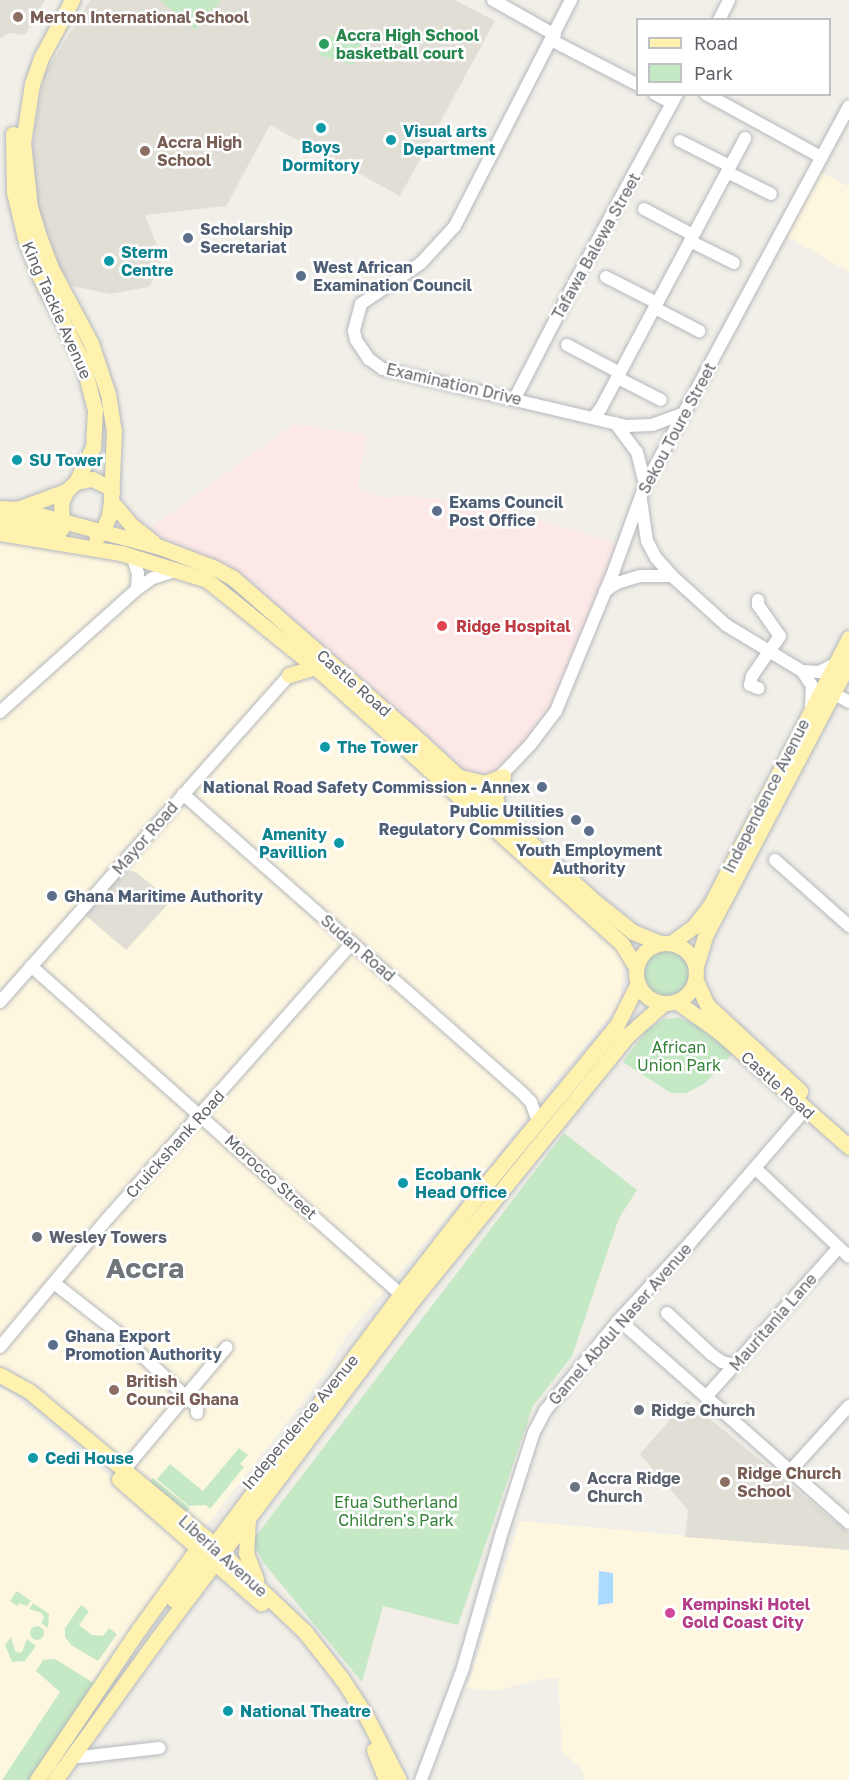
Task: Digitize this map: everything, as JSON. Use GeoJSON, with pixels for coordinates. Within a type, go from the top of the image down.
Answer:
{"type":"FeatureCollection","features":[{"type":"Feature","properties":{"kind":"main road","name":"King Tackie Avenue"},"geometry":{"type":"LineString","coordinates":[[63,0],[28,70],[18,103],[12,160],[14,192],[25,238],[40,277],[82,360],[95,410],[93,447],[71,487]]}},
{"type":"Feature","properties":{"kind":"main road","name":"King Tackie Avenue"},"geometry":{"type":"LineString","coordinates":[[72,0],[41,58],[32,84],[22,142],[24,174],[30,207],[40,239],[52,270],[91,343],[108,394],[114,430],[111,497]]}},
{"type":"Feature","properties":{"kind":"main road"},"geometry":{"type":"LineString","coordinates":[[17,509],[92,479],[107,486],[111,497],[130,525],[160,547]]}},
{"type":"Feature","properties":{"kind":"main road"},"geometry":{"type":"LineString","coordinates":[[67,538],[60,521],[61,503],[71,487]]}},
{"type":"Feature","properties":{"kind":"main road"},"geometry":{"type":"LineString","coordinates":[[86,543],[102,532],[110,516],[111,497]]}},
{"type":"Feature","properties":{"kind":"main road","name":"Castle Road"},"geometry":{"type":"LineString","coordinates":[[0,508],[17,509],[160,547],[215,568],[241,584],[458,777],[475,803],[500,816],[633,932],[665,943]]}},
{"type":"Feature","properties":{"kind":"main road"},"geometry":{"type":"LineString","coordinates":[[0,521],[24,524],[126,555]]}},
{"type":"Feature","properties":{"kind":"main road","name":"Castle Road"},"geometry":{"type":"LineString","coordinates":[[0,533],[126,555],[179,569],[207,580],[475,803],[622,944],[636,967]]}},
{"type":"Feature","properties":{"kind":"main road","name":"Independence Avenue"},"geometry":{"type":"LineString","coordinates":[[696,973],[706,934],[833,693],[849,638]]}},
{"type":"Feature","properties":{"kind":"main road"},"geometry":{"type":"LineString","coordinates":[[290,675],[293,650]]}},
{"type":"Feature","properties":{"kind":"main road","name":"Independence Avenue"},"geometry":{"type":"LineString","coordinates":[[665,943],[694,926],[711,904],[811,707],[842,664]]}},
{"type":"Feature","properties":{"kind":"main road"},"geometry":{"type":"LineString","coordinates":[[290,675],[303,669],[315,668]]}},
{"type":"Feature","properties":{"kind":"main road"},"geometry":{"type":"LineString","coordinates":[[458,777],[484,783],[503,776]]}},
{"type":"Feature","properties":{"kind":"main road"},"geometry":{"type":"LineString","coordinates":[[500,816],[495,797],[503,776]]}},
{"type":"Feature","properties":{"kind":"main road"},"geometry":{"type":"LineString","coordinates":[[665,943],[682,947],[691,955],[696,973],[685,997],[670,1003],[647,998],[637,985],[636,967],[640,956],[649,948],[665,943]]}},
{"type":"Feature","properties":{"kind":"main road","name":"Castle Road"},"geometry":{"type":"LineString","coordinates":[[696,973],[707,1005],[849,1135]]}},
{"type":"Feature","properties":{"kind":"main road","name":"Independence Avenue"},"geometry":{"type":"LineString","coordinates":[[55,1780],[140,1662],[210,1550],[401,1294],[617,1025],[637,985]]}},
{"type":"Feature","properties":{"kind":"main road","name":"Castle Road"},"geometry":{"type":"LineString","coordinates":[[670,1003],[718,1031],[849,1147]]}},
{"type":"Feature","properties":{"kind":"main road","name":"Independence Avenue"},"geometry":{"type":"LineString","coordinates":[[37,1780],[139,1629],[210,1550],[249,1516],[433,1275],[627,1036],[670,1003]]}},
{"type":"Feature","properties":{"kind":"main road","name":"Liberia Avenue"},"geometry":{"type":"LineString","coordinates":[[0,1376],[29,1391],[124,1470],[210,1550],[285,1626],[333,1683],[356,1715],[386,1780]]}},
{"type":"Feature","properties":{"kind":"main road","name":"Liberia Avenue"},"geometry":{"type":"LineString","coordinates":[[0,1383],[41,1410],[261,1590],[305,1632],[342,1679],[366,1716],[399,1780]]}},
{"type":"Feature","properties":{"kind":"main road"},"geometry":{"type":"LineString","coordinates":[[249,1516],[246,1553],[261,1590]]}},
{"type":"Feature","properties":{"kind":"street"},"geometry":{"type":"LineString","coordinates":[[493,0],[553,38],[636,84]]}},
{"type":"Feature","properties":{"kind":"street","name":"Examination Drive"},"geometry":{"type":"LineString","coordinates":[[571,0],[455,226],[421,263],[361,304],[354,331],[356,340],[369,359],[383,369],[615,423],[652,425],[683,414]]}},
{"type":"Feature","properties":{"kind":"street"},"geometry":{"type":"LineString","coordinates":[[719,18],[729,0]]}},
{"type":"Feature","properties":{"kind":"street"},"geometry":{"type":"LineString","coordinates":[[710,96],[821,157]]}},
{"type":"Feature","properties":{"kind":"street","name":"Tafawa Balewa Street"},"geometry":{"type":"LineString","coordinates":[[515,398],[675,99]]}},
{"type":"Feature","properties":{"kind":"street","name":"Sekou Toure Street"},"geometry":{"type":"LineString","coordinates":[[475,803],[503,776],[556,711],[570,681],[643,490],[849,106]]}},
{"type":"Feature","properties":{"kind":"street"},"geometry":{"type":"LineString","coordinates":[[593,418],[602,408],[745,138]]}},
{"type":"Feature","properties":{"kind":"street"},"geometry":{"type":"LineString","coordinates":[[680,141],[771,194]]}},
{"type":"Feature","properties":{"kind":"street"},"geometry":{"type":"LineString","coordinates":[[644,208],[734,263]]}},
{"type":"Feature","properties":{"kind":"street"},"geometry":{"type":"LineString","coordinates":[[606,277],[699,331]]}},
{"type":"Feature","properties":{"kind":"street"},"geometry":{"type":"LineString","coordinates":[[567,345],[662,400]]}},
{"type":"Feature","properties":{"kind":"street"},"geometry":{"type":"LineString","coordinates":[[615,423],[637,452],[647,541],[656,558],[672,576],[726,625],[802,671],[813,687],[811,707]]}},
{"type":"Feature","properties":{"kind":"street"},"geometry":{"type":"LineString","coordinates":[[126,555],[138,573],[137,589]]}},
{"type":"Feature","properties":{"kind":"street"},"geometry":{"type":"LineString","coordinates":[[0,712],[137,589],[153,578],[179,569]]}},
{"type":"Feature","properties":{"kind":"street"},"geometry":{"type":"LineString","coordinates":[[605,591],[617,583],[640,576],[672,576]]}},
{"type":"Feature","properties":{"kind":"street"},"geometry":{"type":"LineString","coordinates":[[758,600],[764,613],[780,633],[780,639],[768,650],[750,682],[752,686],[758,688]]}},
{"type":"Feature","properties":{"kind":"street"},"geometry":{"type":"LineString","coordinates":[[802,671],[819,672],[842,664]]}},
{"type":"Feature","properties":{"kind":"street","name":"Mayor Road"},"geometry":{"type":"LineString","coordinates":[[0,1002],[290,675]]}},
{"type":"Feature","properties":{"kind":"street"},"geometry":{"type":"LineString","coordinates":[[833,693],[849,702]]}},
{"type":"Feature","properties":{"kind":"street","name":"Sudan Road"},"geometry":{"type":"LineString","coordinates":[[183,794],[531,1102],[538,1121]]}},
{"type":"Feature","properties":{"kind":"street"},"geometry":{"type":"LineString","coordinates":[[775,860],[849,926]]}},
{"type":"Feature","properties":{"kind":"street","name":"Cruickshank Road"},"geometry":{"type":"LineString","coordinates":[[0,1347],[352,943]]}},
{"type":"Feature","properties":{"kind":"street","name":"Morocco Street"},"geometry":{"type":"LineString","coordinates":[[31,966],[201,1114],[401,1294]]}},
{"type":"Feature","properties":{"kind":"street"},"geometry":{"type":"LineString","coordinates":[[531,1102],[551,1105]]}},
{"type":"Feature","properties":{"kind":"street","name":"Gamel Abdul Naser Avenue"},"geometry":{"type":"LineString","coordinates":[[420,1779],[463,1668],[534,1432],[555,1397],[619,1320],[805,1110]]}},
{"type":"Feature","properties":{"kind":"street"},"geometry":{"type":"LineString","coordinates":[[755,1168],[849,1257]]}},
{"type":"Feature","properties":{"kind":"street","name":"Mauritania Lane"},"geometry":{"type":"LineString","coordinates":[[706,1397],[838,1247]]}},
{"type":"Feature","properties":{"kind":"street"},"geometry":{"type":"LineString","coordinates":[[54,1283],[118,1334],[186,1396],[197,1407],[197,1413]]}},
{"type":"Feature","properties":{"kind":"street"},"geometry":{"type":"LineString","coordinates":[[667,1313],[711,1354],[722,1362],[735,1365]]}},
{"type":"Feature","properties":{"kind":"street"},"geometry":{"type":"LineString","coordinates":[[619,1320],[849,1523]]}},
{"type":"Feature","properties":{"kind":"street"},"geometry":{"type":"LineString","coordinates":[[124,1470],[227,1347]]}},
{"type":"Feature","properties":{"kind":"street"},"geometry":{"type":"LineString","coordinates":[[791,1470],[849,1406]]}},
{"type":"Feature","properties":{"kind":"street"},"geometry":{"type":"LineString","coordinates":[[80,1757],[159,1748]]}},
{"type":"Feature","properties":{"kind":"shaded area","name":"Merton International School"},"geometry":{"type":"Polygon","coordinates":[[[0,0],[45,0],[25,35],[10,33],[0,38],[0,0]]]}},
{"type":"Feature","properties":{"kind":"shaded area","name":"Accra High School"},"geometry":{"type":"Polygon","coordinates":[[[90,0],[455,0],[495,21],[400,196],[270,125],[226,206],[145,215],[161,256],[157,273],[149,287],[110,294],[72,286],[49,250],[34,203],[33,140],[44,75],[90,0]]]}},
{"type":"Feature","properties":{"kind":"shaded area"},"geometry":{"type":"Polygon","coordinates":[[[821,172],[849,187],[849,272],[787,236],[821,172]]]}},
{"type":"Feature","properties":{"kind":"shaded area","name":"Ridge Hospital"},"geometry":{"type":"Polygon","coordinates":[[[294,424],[367,435],[357,489],[386,498],[402,495],[501,508],[618,544],[557,694],[513,760],[488,778],[474,779],[257,589],[206,558],[148,530],[294,424]]]}},
{"type":"Feature","properties":{"kind":"shaded area"},"geometry":{"type":"Polygon","coordinates":[[[0,535],[156,567],[211,587],[244,613],[450,799],[608,935],[624,954],[620,1004],[543,1096],[487,1170],[348,1333],[324,1374],[206,1526],[93,1436],[0,1369],[0,535]]]}},
{"type":"Feature","properties":{"kind":"shaded area"},"geometry":{"type":"Polygon","coordinates":[[[123,870],[136,872],[171,901],[126,950],[84,914],[123,870]]]}},
{"type":"Feature","properties":{"kind":"shaded area"},"geometry":{"type":"Polygon","coordinates":[[[0,1388],[10,1392],[113,1479],[188,1550],[21,1780],[0,1780],[0,1388]]]}},
{"type":"Feature","properties":{"kind":"shaded area","name":"Ridge Church School"},"geometry":{"type":"Polygon","coordinates":[[[687,1400],[849,1533],[849,1550],[685,1537],[688,1510],[640,1454],[687,1400]]]}},
{"type":"Feature","properties":{"kind":"shaded area","name":"Kempinski Hotel Gold Coast City"},"geometry":{"type":"Polygon","coordinates":[[[520,1521],[849,1550],[849,1780],[585,1780],[582,1770],[562,1751],[558,1677],[535,1680],[495,1691],[467,1688],[520,1521]]]}},
{"type":"Feature","properties":{"kind":"green space"},"geometry":{"type":"Polygon","coordinates":[[[160,0],[221,0],[195,30],[160,0]]]}},
{"type":"Feature","properties":{"kind":"green space"},"geometry":{"type":"Polygon","coordinates":[[[326,35],[361,42],[354,65],[319,55],[326,35]]]}},
{"type":"Feature","properties":{"kind":"green space"},"geometry":{"type":"Polygon","coordinates":[[[668,949],[686,956],[693,974],[686,992],[668,999],[650,992],[643,974],[650,956],[668,949]]]}},
{"type":"Feature","properties":{"kind":"green space","name":"African Union Park"},"geometry":{"type":"Polygon","coordinates":[[[680,1018],[698,1026],[733,1053],[704,1084],[686,1093],[671,1093],[623,1062],[646,1031],[664,1019],[680,1018]]]}},
{"type":"Feature","properties":{"kind":"green space","name":"Efua Sutherland Children's Park"},"geometry":{"type":"Polygon","coordinates":[[[564,1133],[637,1190],[619,1218],[572,1356],[533,1406],[458,1625],[383,1606],[362,1682],[263,1562],[252,1541],[564,1133]]]}},
{"type":"Feature","properties":{"kind":"green space"},"geometry":{"type":"Polygon","coordinates":[[[239,1448],[248,1455],[240,1464],[244,1467],[210,1509],[206,1505],[189,1506],[157,1479],[170,1464],[203,1491],[239,1448]]]}},
{"type":"Feature","properties":{"kind":"green space"},"geometry":{"type":"Polygon","coordinates":[[[153,1478],[190,1508],[183,1517],[146,1486],[153,1478]]]}},
{"type":"Feature","properties":{"kind":"green space"},"geometry":{"type":"Polygon","coordinates":[[[17,1591],[31,1601],[27,1606],[19,1603],[17,1606],[10,1601],[17,1591]]]}},
{"type":"Feature","properties":{"kind":"green space"},"geometry":{"type":"Polygon","coordinates":[[[33,1603],[49,1614],[48,1628],[41,1623],[44,1618],[42,1613],[29,1609],[33,1603]]]}},
{"type":"Feature","properties":{"kind":"green space"},"geometry":{"type":"Polygon","coordinates":[[[81,1605],[89,1611],[79,1625],[92,1635],[103,1636],[109,1628],[117,1634],[98,1661],[71,1645],[65,1637],[65,1628],[81,1605]]]}},
{"type":"Feature","properties":{"kind":"green space"},"geometry":{"type":"Polygon","coordinates":[[[34,1626],[40,1626],[44,1633],[40,1640],[34,1640],[30,1636],[30,1630],[34,1626]]]}},
{"type":"Feature","properties":{"kind":"green space"},"geometry":{"type":"Polygon","coordinates":[[[11,1637],[15,1651],[18,1653],[22,1652],[27,1639],[36,1646],[25,1661],[12,1662],[5,1645],[11,1637]]]}},
{"type":"Feature","properties":{"kind":"green space"},"geometry":{"type":"Polygon","coordinates":[[[55,1659],[97,1685],[31,1780],[2,1780],[60,1692],[36,1671],[43,1660],[55,1659]]]}},
{"type":"Feature","properties":{"kind":"water"},"geometry":{"type":"Polygon","coordinates":[[[599,1571],[613,1573],[613,1603],[598,1605],[599,1571]]]}},
{"type":"Feature","properties":{"kind":"place","name":"Merton International School"},"geometry":{"type":"Point","coordinates":[18,17]}},
{"type":"Feature","properties":{"kind":"place","name":"Accra High School basketball court"},"geometry":{"type":"Point","coordinates":[324,44]}},
{"type":"Feature","properties":{"kind":"place","name":"Boys Dormitory"},"geometry":{"type":"Point","coordinates":[321,128]}},
{"type":"Feature","properties":{"kind":"place","name":"Visual arts Department"},"geometry":{"type":"Point","coordinates":[391,140]}},
{"type":"Feature","properties":{"kind":"place","name":"Accra High School"},"geometry":{"type":"Point","coordinates":[145,151]}},
{"type":"Feature","properties":{"kind":"place","name":"Scholarship Secretariat"},"geometry":{"type":"Point","coordinates":[188,238]}},
{"type":"Feature","properties":{"kind":"place","name":"Sterm Centre"},"geometry":{"type":"Point","coordinates":[109,261]}},
{"type":"Feature","properties":{"kind":"place","name":"West African Examination Council"},"geometry":{"type":"Point","coordinates":[301,276]}},
{"type":"Feature","properties":{"kind":"place","name":"SU Tower"},"geometry":{"type":"Point","coordinates":[17,460]}},
{"type":"Feature","properties":{"kind":"place","name":"Exams Council Post Office"},"geometry":{"type":"Point","coordinates":[437,511]}},
{"type":"Feature","properties":{"kind":"place","name":"Ridge Hospital"},"geometry":{"type":"Point","coordinates":[442,626]}},
{"type":"Feature","properties":{"kind":"place","name":"The Tower"},"geometry":{"type":"Point","coordinates":[325,747]}},
{"type":"Feature","properties":{"kind":"place","name":"National Road Safety Commission - Annex"},"geometry":{"type":"Point","coordinates":[542,787]}},
{"type":"Feature","properties":{"kind":"place","name":"Public Utilities Regulatory Commission"},"geometry":{"type":"Point","coordinates":[576,820]}},
{"type":"Feature","properties":{"kind":"place","name":"Youth Employment Authority"},"geometry":{"type":"Point","coordinates":[589,831]}},
{"type":"Feature","properties":{"kind":"place","name":"Amenity Pavillion"},"geometry":{"type":"Point","coordinates":[339,843]}},
{"type":"Feature","properties":{"kind":"place","name":"Ghana Maritime Authority"},"geometry":{"type":"Point","coordinates":[52,896]}},
{"type":"Feature","properties":{"kind":"place","name":"Ecobank Head Office"},"geometry":{"type":"Point","coordinates":[403,1183]}},
{"type":"Feature","properties":{"kind":"place","name":"Wesley Towers"},"geometry":{"type":"Point","coordinates":[37,1237]}},
{"type":"Feature","properties":{"kind":"place","name":"Ghana Export Promotion Authority"},"geometry":{"type":"Point","coordinates":[53,1345]}},
{"type":"Feature","properties":{"kind":"place","name":"British Council Ghana"},"geometry":{"type":"Point","coordinates":[114,1390]}},
{"type":"Feature","properties":{"kind":"place","name":"Ridge Church"},"geometry":{"type":"Point","coordinates":[639,1410]}},
{"type":"Feature","properties":{"kind":"place","name":"Cedi House"},"geometry":{"type":"Point","coordinates":[33,1458]}},
{"type":"Feature","properties":{"kind":"place","name":"Ridge Church School"},"geometry":{"type":"Point","coordinates":[725,1482]}},
{"type":"Feature","properties":{"kind":"place","name":"Accra Ridge Church"},"geometry":{"type":"Point","coordinates":[575,1487]}},
{"type":"Feature","properties":{"kind":"place","name":"Kempinski Hotel Gold Coast City"},"geometry":{"type":"Point","coordinates":[670,1613]}},
{"type":"Feature","properties":{"kind":"place","name":"National Theatre"},"geometry":{"type":"Point","coordinates":[228,1711]}},
{"type":"Feature","properties":{"kind":"district","name":"Accra"},"geometry":{"type":"Point","coordinates":[145,1268]}}]}
